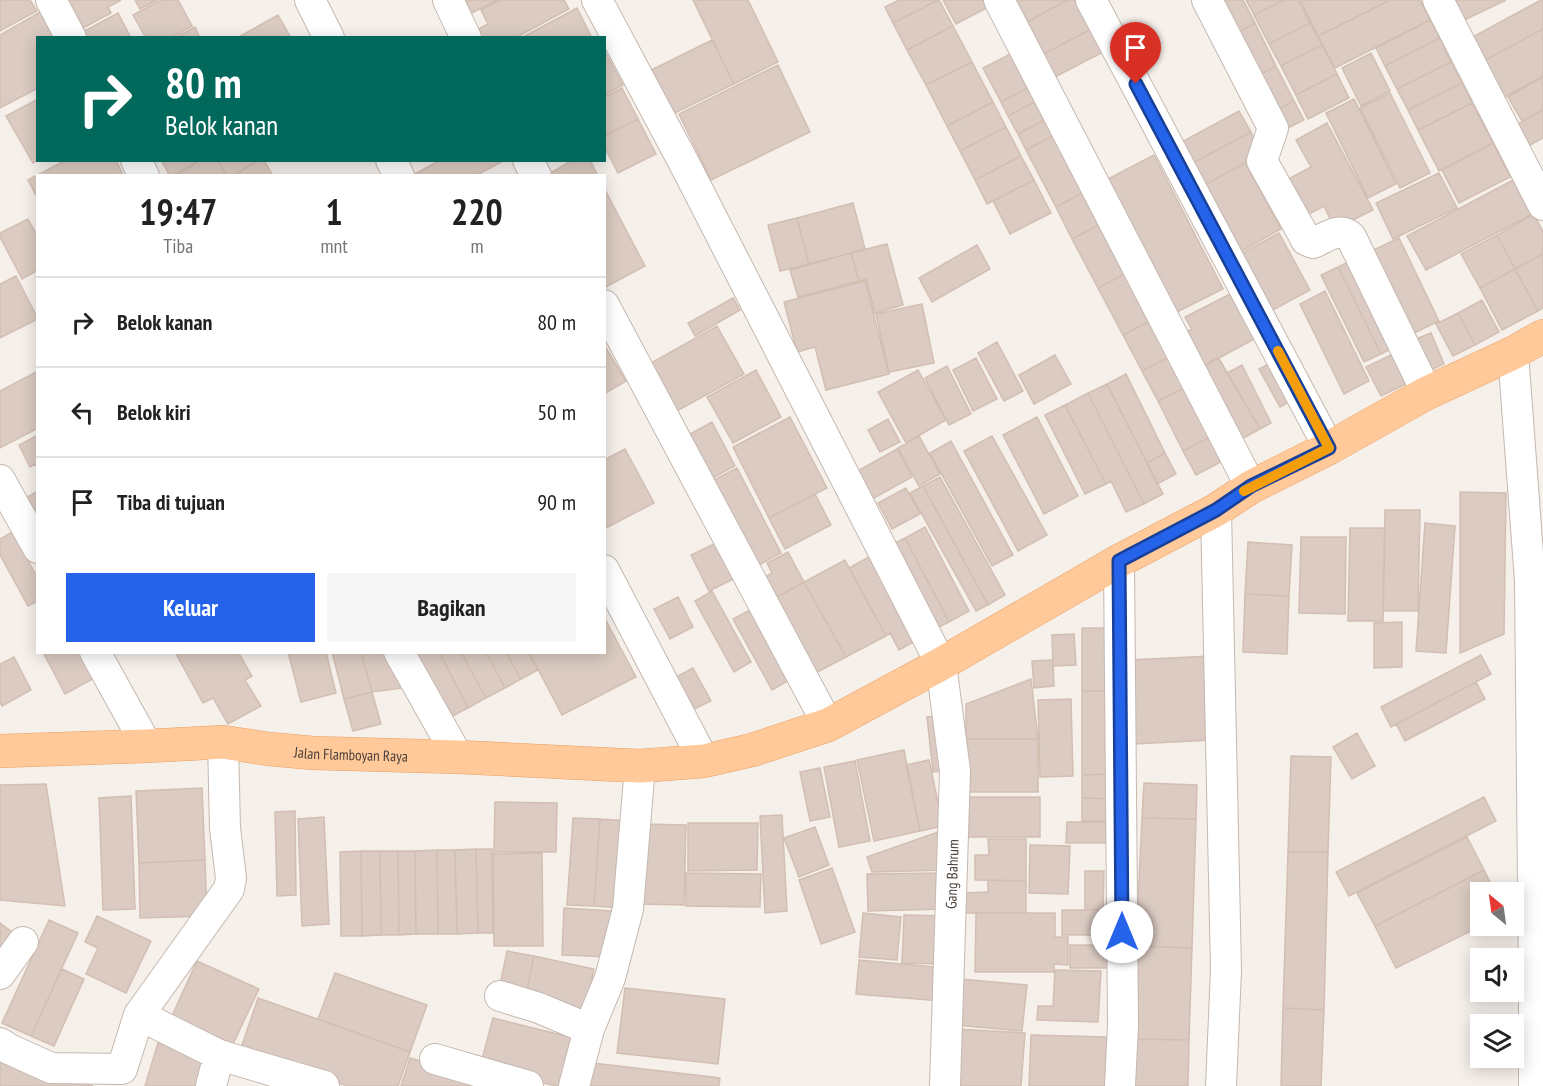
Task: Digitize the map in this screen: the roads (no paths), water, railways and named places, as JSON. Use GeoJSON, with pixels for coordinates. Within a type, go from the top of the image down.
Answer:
{"type":"FeatureCollection","features":[{"type":"Feature","properties":{"kind":"main road","name":"Jalan Flamboyan Raya"},"geometry":{"type":"LineString","coordinates":[[0,751],[223,742],[313,753],[640,766],[704,761],[752,750],[828,725],[941,664],[1119,561],[1216,510],[1251,486],[1329,448],[1427,393],[1543,336]]}},
{"type":"Feature","properties":{"kind":"street"},"geometry":{"type":"LineString","coordinates":[[51,0],[70,36]]}},
{"type":"Feature","properties":{"kind":"street"},"geometry":{"type":"LineString","coordinates":[[310,0],[328,36]]}},
{"type":"Feature","properties":{"kind":"street"},"geometry":{"type":"LineString","coordinates":[[448,0],[465,36]]}},
{"type":"Feature","properties":{"kind":"street","name":"Gang Bahrum"},"geometry":{"type":"LineString","coordinates":[[597,0],[685,165],[941,664],[955,771],[945,1086]]}},
{"type":"Feature","properties":{"kind":"street"},"geometry":{"type":"LineString","coordinates":[[999,0],[1251,486]]}},
{"type":"Feature","properties":{"kind":"street"},"geometry":{"type":"LineString","coordinates":[[1091,0],[1329,448]]}},
{"type":"Feature","properties":{"kind":"street"},"geometry":{"type":"LineString","coordinates":[[1207,0],[1273,128],[1262,161],[1306,240],[1313,243],[1340,231],[1347,232],[1351,237],[1427,393]]}},
{"type":"Feature","properties":{"kind":"street"},"geometry":{"type":"LineString","coordinates":[[1438,0],[1543,205]]}},
{"type":"Feature","properties":{"kind":"street"},"geometry":{"type":"LineString","coordinates":[[606,309],[828,725]]}},
{"type":"Feature","properties":{"kind":"street"},"geometry":{"type":"LineString","coordinates":[[1513,352],[1536,578],[1539,987],[1534,1086]]}},
{"type":"Feature","properties":{"kind":"street"},"geometry":{"type":"LineString","coordinates":[[0,480],[36,544]]}},
{"type":"Feature","properties":{"kind":"street"},"geometry":{"type":"LineString","coordinates":[[1216,510],[1226,969],[1221,1086]]}},
{"type":"Feature","properties":{"kind":"street"},"geometry":{"type":"LineString","coordinates":[[1119,561],[1123,1013],[1120,1086]]}},
{"type":"Feature","properties":{"kind":"street"},"geometry":{"type":"LineString","coordinates":[[606,574],[704,761]]}},
{"type":"Feature","properties":{"kind":"street"},"geometry":{"type":"LineString","coordinates":[[96,654],[147,746]]}},
{"type":"Feature","properties":{"kind":"street"},"geometry":{"type":"LineString","coordinates":[[400,654],[458,757]]}},
{"type":"Feature","properties":{"kind":"street"},"geometry":{"type":"LineString","coordinates":[[0,1043],[51,1068],[119,1078],[139,1014],[229,889],[231,878],[225,828],[223,742]]}},
{"type":"Feature","properties":{"kind":"street"},"geometry":{"type":"LineString","coordinates":[[574,1086],[589,1029],[610,978],[628,909],[640,766]]}},
{"type":"Feature","properties":{"kind":"street"},"geometry":{"type":"LineString","coordinates":[[0,974],[23,942]]}},
{"type":"Feature","properties":{"kind":"street"},"geometry":{"type":"LineString","coordinates":[[500,996],[539,1008],[589,1029]]}},
{"type":"Feature","properties":{"kind":"street"},"geometry":{"type":"LineString","coordinates":[[139,1014],[219,1055],[324,1086]]}},
{"type":"Feature","properties":{"kind":"street"},"geometry":{"type":"LineString","coordinates":[[211,1086],[219,1055]]}},
{"type":"Feature","properties":{"kind":"street"},"geometry":{"type":"LineString","coordinates":[[435,1059],[528,1086]]}}]}
